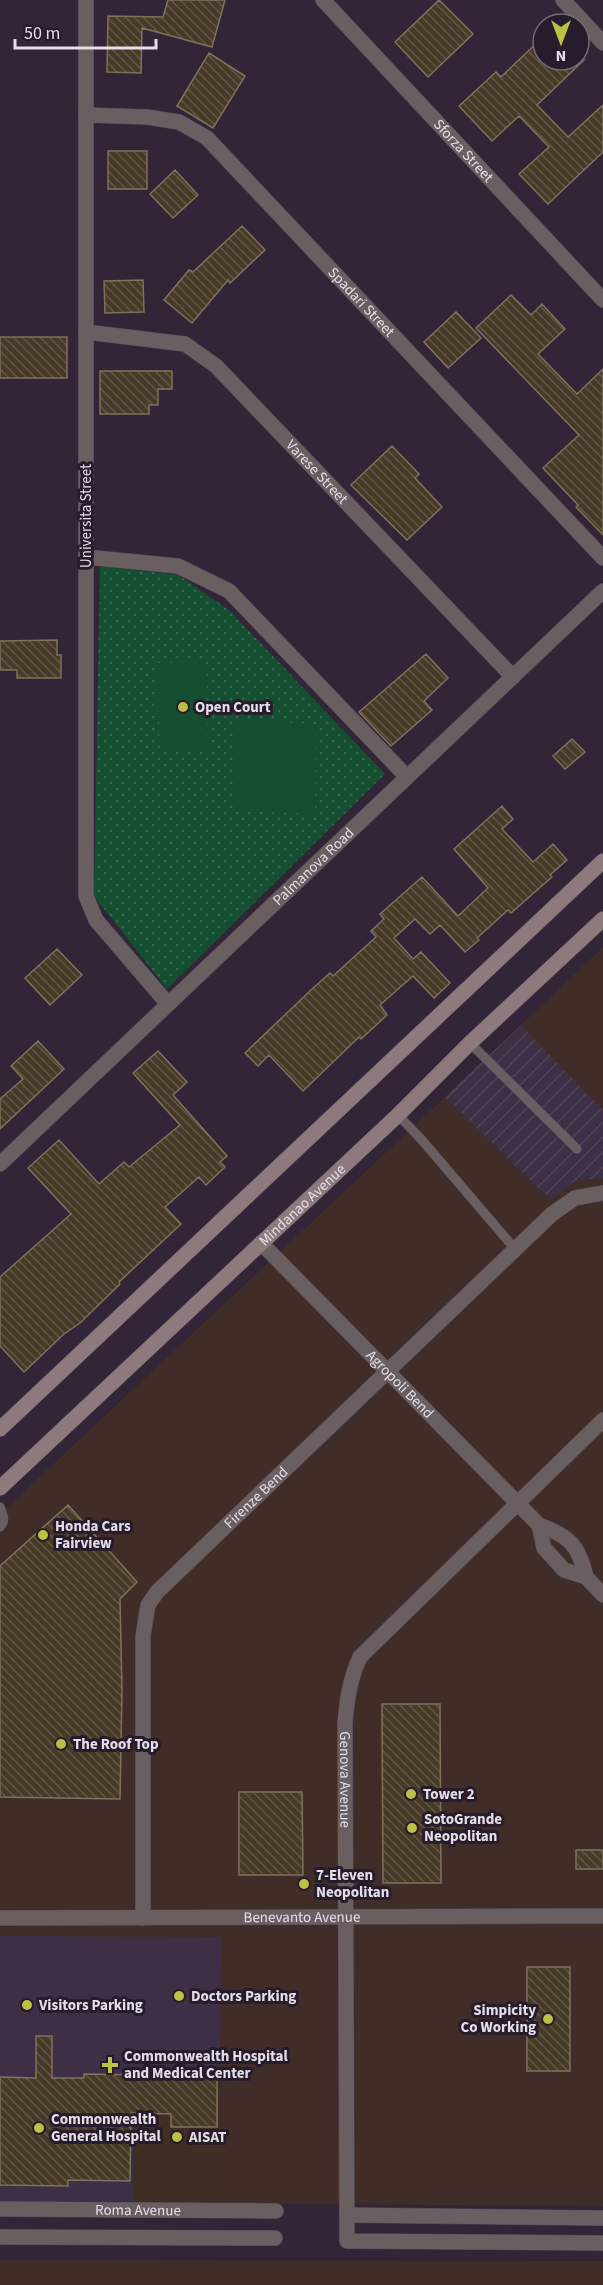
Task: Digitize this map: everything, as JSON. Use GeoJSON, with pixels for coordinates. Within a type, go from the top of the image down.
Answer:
{"type":"FeatureCollection","features":[{"type":"Feature","properties":{"kind":"main road"},"geometry":{"type":"LineString","coordinates":[[0,1430],[603,861]]}},
{"type":"Feature","properties":{"kind":"main road","name":"Mindanao Avenue"},"geometry":{"type":"LineString","coordinates":[[0,1488],[398,1115],[470,1043],[603,919]]}},
{"type":"Feature","properties":{"kind":"street","name":"Universita Street"},"geometry":{"type":"LineString","coordinates":[[86,0],[86,896],[96,920],[168,1004]]}},
{"type":"Feature","properties":{"kind":"street","name":"Sforza Street"},"geometry":{"type":"LineString","coordinates":[[323,0],[603,300]]}},
{"type":"Feature","properties":{"kind":"street"},"geometry":{"type":"LineString","coordinates":[[570,3],[603,43]]}},
{"type":"Feature","properties":{"kind":"street","name":"Spadari Street"},"geometry":{"type":"LineString","coordinates":[[86,115],[147,117],[179,122],[207,138],[603,558]]}},
{"type":"Feature","properties":{"kind":"street","name":"Varese Street"},"geometry":{"type":"LineString","coordinates":[[86,332],[185,344],[216,366],[513,677]]}},
{"type":"Feature","properties":{"kind":"street"},"geometry":{"type":"LineString","coordinates":[[86,557],[178,566],[229,591],[407,777]]}},
{"type":"Feature","properties":{"kind":"street","name":"Palmanova Road"},"geometry":{"type":"LineString","coordinates":[[0,1164],[603,591]]}},
{"type":"Feature","properties":{"kind":"street","name":"Firenze Bend"},"geometry":{"type":"LineString","coordinates":[[143,1918],[143,1636],[147,1605],[157,1592],[563,1205],[574,1198],[603,1193]]}},
{"type":"Feature","properties":{"kind":"street","name":"Agropoli Bend"},"geometry":{"type":"LineString","coordinates":[[261,1243],[539,1525],[561,1533],[581,1555],[585,1577]]}},
{"type":"Feature","properties":{"kind":"street","name":"Genova Avenue"},"geometry":{"type":"LineString","coordinates":[[603,1420],[360,1657],[352,1674],[347,1695],[345,1723],[346,2241],[603,2243]]}},
{"type":"Feature","properties":{"kind":"street","name":"Agropoli Bend"},"geometry":{"type":"LineString","coordinates":[[539,1525],[544,1548],[564,1570],[585,1577],[603,1595]]}},
{"type":"Feature","properties":{"kind":"street","name":"Benevanto Avenue"},"geometry":{"type":"LineString","coordinates":[[0,1918],[603,1916]]}},
{"type":"Feature","properties":{"kind":"street","name":"Roma Avenue"},"geometry":{"type":"LineString","coordinates":[[0,2209],[276,2211]]}},
{"type":"Feature","properties":{"kind":"street"},"geometry":{"type":"LineString","coordinates":[[346,2215],[603,2218]]}},
{"type":"Feature","properties":{"kind":"street","name":"Roma Avenue"},"geometry":{"type":"LineString","coordinates":[[0,2237],[275,2238]]}},
{"type":"Feature","properties":{"kind":"lane"},"geometry":{"type":"LineString","coordinates":[[470,1043],[577,1149]]}},
{"type":"Feature","properties":{"kind":"lane"},"geometry":{"type":"LineString","coordinates":[[398,1115],[515,1249]]}},
{"type":"Feature","properties":{"kind":"lane"},"geometry":{"type":"LineString","coordinates":[[0,1508],[4,1516],[0,1527]]}},
{"type":"Feature","properties":{"kind":"shaded area"},"geometry":{"type":"Polygon","coordinates":[[[603,947],[603,2206],[0,2202],[0,1514],[603,947]]]}},
{"type":"Feature","properties":{"kind":"shaded area"},"geometry":{"type":"Polygon","coordinates":[[[521,1025],[603,1110],[603,1179],[573,1182],[551,1200],[445,1097],[521,1025]]]}},
{"type":"Feature","properties":{"kind":"shaded area","name":"Commonwealth Hospital and Medical Center"},"geometry":{"type":"Polygon","coordinates":[[[0,1936],[221,1937],[220,2074],[134,2074],[133,2201],[0,2202],[0,1936]]]}},
{"type":"Feature","properties":{"kind":"shaded area","name":"AISAT"},"geometry":{"type":"Polygon","coordinates":[[[134,2073],[220,2074],[222,2202],[133,2201],[134,2073]]]}},
{"type":"Feature","properties":{"kind":"shaded area"},"geometry":{"type":"Polygon","coordinates":[[[0,2260],[603,2261],[603,2285],[0,2285],[0,2260]]]}},
{"type":"Feature","properties":{"kind":"green space"},"geometry":{"type":"Polygon","coordinates":[[[100,566],[178,575],[229,610],[385,774],[167,989],[94,896],[100,566]]]}},
{"type":"Feature","properties":{"kind":"green space","name":"Open Court"},"geometry":{"type":"Polygon","coordinates":[[[206,662],[208,750],[160,751],[157,663],[206,662]]]}},
{"type":"Feature","properties":{"kind":"green space"},"geometry":{"type":"Polygon","coordinates":[[[233,720],[316,724],[315,814],[234,811],[233,720]]]}},
{"type":"Feature","properties":{"kind":"building"},"geometry":{"type":"Polygon","coordinates":[[[168,0],[225,0],[212,47],[142,28],[141,73],[107,72],[108,16],[163,17],[168,0]]]}},
{"type":"Feature","properties":{"kind":"building"},"geometry":{"type":"Polygon","coordinates":[[[439,0],[473,34],[428,77],[395,42],[439,0]]]}},
{"type":"Feature","properties":{"kind":"building"},"geometry":{"type":"Polygon","coordinates":[[[531,48],[531,72],[571,72],[537,105],[568,137],[603,105],[603,152],[548,204],[519,174],[549,147],[519,116],[492,141],[459,106],[496,72],[501,77],[531,48]]]}},
{"type":"Feature","properties":{"kind":"building"},"geometry":{"type":"Polygon","coordinates":[[[209,53],[245,76],[213,128],[177,106],[209,53]]]}},
{"type":"Feature","properties":{"kind":"building"},"geometry":{"type":"Polygon","coordinates":[[[108,151],[147,151],[147,189],[108,189],[108,151]]]}},
{"type":"Feature","properties":{"kind":"building"},"geometry":{"type":"Polygon","coordinates":[[[175,170],[198,195],[173,218],[150,194],[175,170]]]}},
{"type":"Feature","properties":{"kind":"building"},"geometry":{"type":"Polygon","coordinates":[[[242,226],[265,250],[230,283],[228,280],[192,323],[164,300],[189,270],[193,272],[242,226]]]}},
{"type":"Feature","properties":{"kind":"building"},"geometry":{"type":"Polygon","coordinates":[[[143,280],[144,312],[105,313],[104,281],[143,280]]]}},
{"type":"Feature","properties":{"kind":"building"},"geometry":{"type":"Polygon","coordinates":[[[511,295],[531,315],[542,304],[565,329],[538,354],[577,394],[603,369],[603,535],[543,468],[579,435],[476,328],[511,295]]]}},
{"type":"Feature","properties":{"kind":"building"},"geometry":{"type":"Polygon","coordinates":[[[456,312],[481,338],[448,368],[424,342],[456,312]]]}},
{"type":"Feature","properties":{"kind":"building"},"geometry":{"type":"Polygon","coordinates":[[[0,337],[67,337],[67,378],[0,378],[0,337]]]}},
{"type":"Feature","properties":{"kind":"building"},"geometry":{"type":"Polygon","coordinates":[[[100,371],[172,371],[172,389],[158,389],[158,405],[149,405],[149,414],[100,414],[100,371]]]}},
{"type":"Feature","properties":{"kind":"building"},"geometry":{"type":"Polygon","coordinates":[[[392,446],[419,474],[415,478],[442,507],[407,540],[351,485],[392,446]]]}},
{"type":"Feature","properties":{"kind":"building"},"geometry":{"type":"Polygon","coordinates":[[[57,640],[57,655],[61,655],[61,678],[17,678],[17,670],[0,670],[0,641],[57,640]]]}},
{"type":"Feature","properties":{"kind":"building"},"geometry":{"type":"Polygon","coordinates":[[[426,654],[448,678],[424,701],[432,710],[391,746],[359,712],[426,654]]]}},
{"type":"Feature","properties":{"kind":"building"},"geometry":{"type":"Polygon","coordinates":[[[572,739],[585,752],[565,769],[553,756],[572,739]]]}},
{"type":"Feature","properties":{"kind":"building"},"geometry":{"type":"Polygon","coordinates":[[[502,806],[513,819],[502,829],[533,862],[553,844],[567,860],[550,875],[552,877],[511,913],[508,910],[465,952],[440,925],[430,934],[415,919],[394,938],[413,959],[421,952],[450,983],[434,998],[413,976],[380,1005],[387,1015],[361,1039],[359,1037],[303,1091],[269,1055],[258,1066],[245,1053],[330,973],[333,976],[376,937],[371,931],[384,919],[380,914],[422,877],[458,916],[488,888],[454,849],[502,806]]]}},
{"type":"Feature","properties":{"kind":"building"},"geometry":{"type":"Polygon","coordinates":[[[57,949],[82,975],[50,1005],[25,978],[57,949]]]}},
{"type":"Feature","properties":{"kind":"building"},"geometry":{"type":"Polygon","coordinates":[[[38,1041],[64,1069],[0,1129],[0,1099],[23,1079],[11,1066],[38,1041]]]}},
{"type":"Feature","properties":{"kind":"building"},"geometry":{"type":"Polygon","coordinates":[[[158,1051],[187,1082],[173,1095],[227,1156],[220,1162],[225,1167],[206,1185],[199,1177],[165,1207],[181,1224],[119,1282],[120,1284],[80,1323],[64,1334],[24,1372],[0,1346],[0,1277],[71,1214],[28,1168],[59,1140],[99,1184],[124,1162],[129,1167],[180,1125],[133,1073],[158,1051]]]}},
{"type":"Feature","properties":{"kind":"building"},"geometry":{"type":"Polygon","coordinates":[[[68,1505],[137,1582],[120,1599],[122,1692],[120,1799],[0,1797],[0,1566],[68,1505]]]}},
{"type":"Feature","properties":{"kind":"building","name":"Tower 2"},"geometry":{"type":"Polygon","coordinates":[[[382,1704],[440,1704],[441,1883],[383,1883],[382,1704]]]}},
{"type":"Feature","properties":{"kind":"building"},"geometry":{"type":"Polygon","coordinates":[[[239,1792],[302,1792],[303,1875],[239,1875],[239,1792]]]}},
{"type":"Feature","properties":{"kind":"building"},"geometry":{"type":"Polygon","coordinates":[[[576,1850],[603,1850],[603,1869],[576,1869],[576,1850]]]}},
{"type":"Feature","properties":{"kind":"building","name":"Simpicity Co Working"},"geometry":{"type":"Polygon","coordinates":[[[527,1967],[570,1967],[570,2071],[527,2071],[527,1967]]]}},
{"type":"Feature","properties":{"kind":"building"},"geometry":{"type":"Polygon","coordinates":[[[36,2036],[52,2036],[52,2078],[84,2078],[84,2074],[217,2076],[217,2127],[171,2127],[171,2114],[131,2113],[130,2181],[68,2180],[68,2186],[0,2185],[0,2077],[36,2078],[36,2036]]]}},
{"type":"Feature","properties":{"kind":"place","name":"Open Court"},"geometry":{"type":"Point","coordinates":[183,707]}},
{"type":"Feature","properties":{"kind":"place","name":"Honda Cars Fairview"},"geometry":{"type":"Point","coordinates":[43,1535]}},
{"type":"Feature","properties":{"kind":"place","name":"The Roof Top"},"geometry":{"type":"Point","coordinates":[61,1744]}},
{"type":"Feature","properties":{"kind":"place","name":"Tower 2"},"geometry":{"type":"Point","coordinates":[411,1794]}},
{"type":"Feature","properties":{"kind":"place","name":"SotoGrande Neopolitan"},"geometry":{"type":"Point","coordinates":[412,1828]}},
{"type":"Feature","properties":{"kind":"place","name":"7-Eleven Neopolitan"},"geometry":{"type":"Point","coordinates":[304,1884]}},
{"type":"Feature","properties":{"kind":"place","name":"Doctors Parking"},"geometry":{"type":"Point","coordinates":[179,1996]}},
{"type":"Feature","properties":{"kind":"place","name":"Visitors Parking"},"geometry":{"type":"Point","coordinates":[27,2005]}},
{"type":"Feature","properties":{"kind":"place","name":"Simpicity Co Working"},"geometry":{"type":"Point","coordinates":[548,2019]}},
{"type":"Feature","properties":{"kind":"place","name":"Commonwealth Hospital and Medical Center"},"geometry":{"type":"Point","coordinates":[110,2065]}},
{"type":"Feature","properties":{"kind":"place","name":"Commonwealth General Hospital"},"geometry":{"type":"Point","coordinates":[39,2128]}},
{"type":"Feature","properties":{"kind":"place","name":"AISAT"},"geometry":{"type":"Point","coordinates":[177,2137]}}]}
